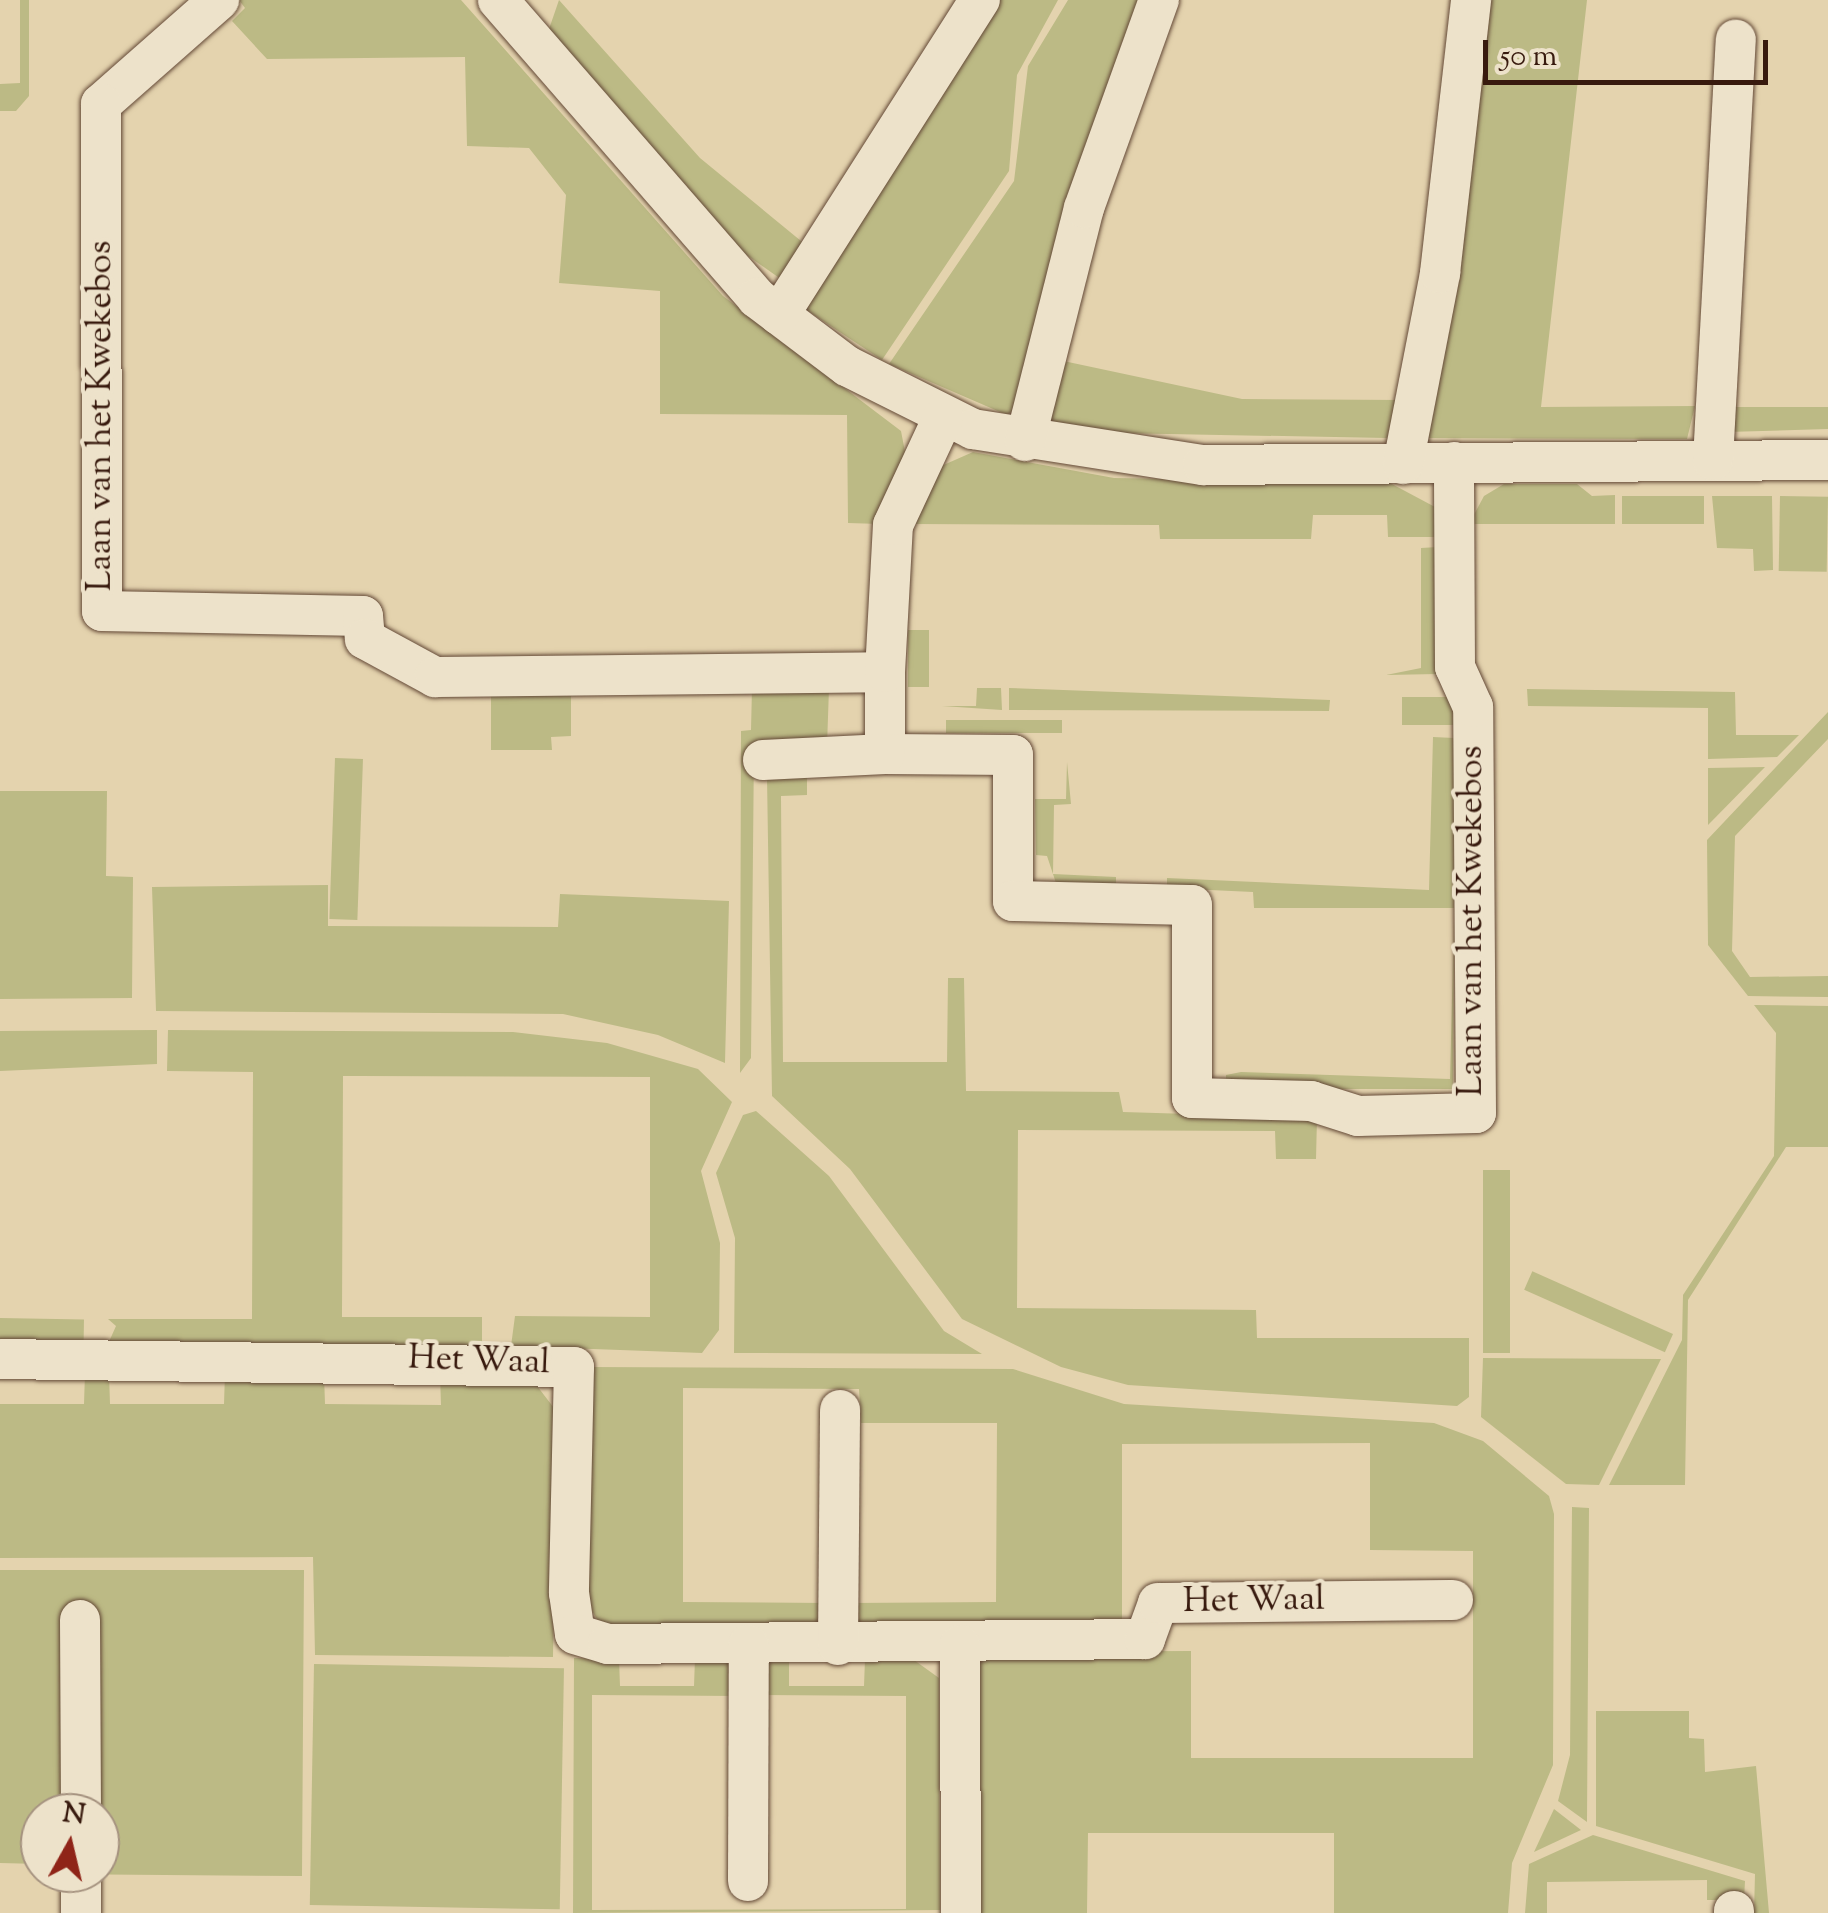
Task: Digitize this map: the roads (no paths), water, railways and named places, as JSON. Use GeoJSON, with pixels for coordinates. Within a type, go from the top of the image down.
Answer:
{"type":"FeatureCollection","features":[{"type":"Feature","properties":{"kind":"street","name":"Laan van het Kwekebos"},"geometry":{"type":"LineString","coordinates":[[219,0],[101,104],[102,611],[364,616],[365,639],[435,677],[885,672]]}},
{"type":"Feature","properties":{"kind":"street"},"geometry":{"type":"LineString","coordinates":[[779,315],[980,0]]}},
{"type":"Feature","properties":{"kind":"street"},"geometry":{"type":"LineString","coordinates":[[1025,441],[1084,208],[1159,0]]}},
{"type":"Feature","properties":{"kind":"street"},"geometry":{"type":"LineString","coordinates":[[1403,464],[1440,273],[1471,0]]}},
{"type":"Feature","properties":{"kind":"street"},"geometry":{"type":"LineString","coordinates":[[522,9],[779,315],[847,366],[943,418],[1025,441],[1203,465],[1828,460]]}},
{"type":"Feature","properties":{"kind":"street"},"geometry":{"type":"LineString","coordinates":[[1712,460],[1736,40]]}},
{"type":"Feature","properties":{"kind":"street"},"geometry":{"type":"LineString","coordinates":[[885,754],[885,672],[894,525],[943,418]]}},
{"type":"Feature","properties":{"kind":"street","name":"Laan van het Kwekebos"},"geometry":{"type":"LineString","coordinates":[[763,760],[885,754],[1014,756],[1013,901],[1192,905],[1192,1098],[1311,1101],[1358,1116],[1476,1113],[1473,707],[1455,667],[1454,462]]}},
{"type":"Feature","properties":{"kind":"street","name":"Het Waal"},"geometry":{"type":"LineString","coordinates":[[0,1358],[493,1359],[574,1367],[575,1634],[608,1644],[960,1645],[1145,1639],[1158,1603],[1453,1600]]}},
{"type":"Feature","properties":{"kind":"street"},"geometry":{"type":"LineString","coordinates":[[838,1644],[840,1410]]}},
{"type":"Feature","properties":{"kind":"street"},"geometry":{"type":"LineString","coordinates":[[80,1620],[80,1793]]}},
{"type":"Feature","properties":{"kind":"street"},"geometry":{"type":"LineString","coordinates":[[748,1882],[749,1645]]}},
{"type":"Feature","properties":{"kind":"street"},"geometry":{"type":"LineString","coordinates":[[960,1645],[961,1913]]}}]}
